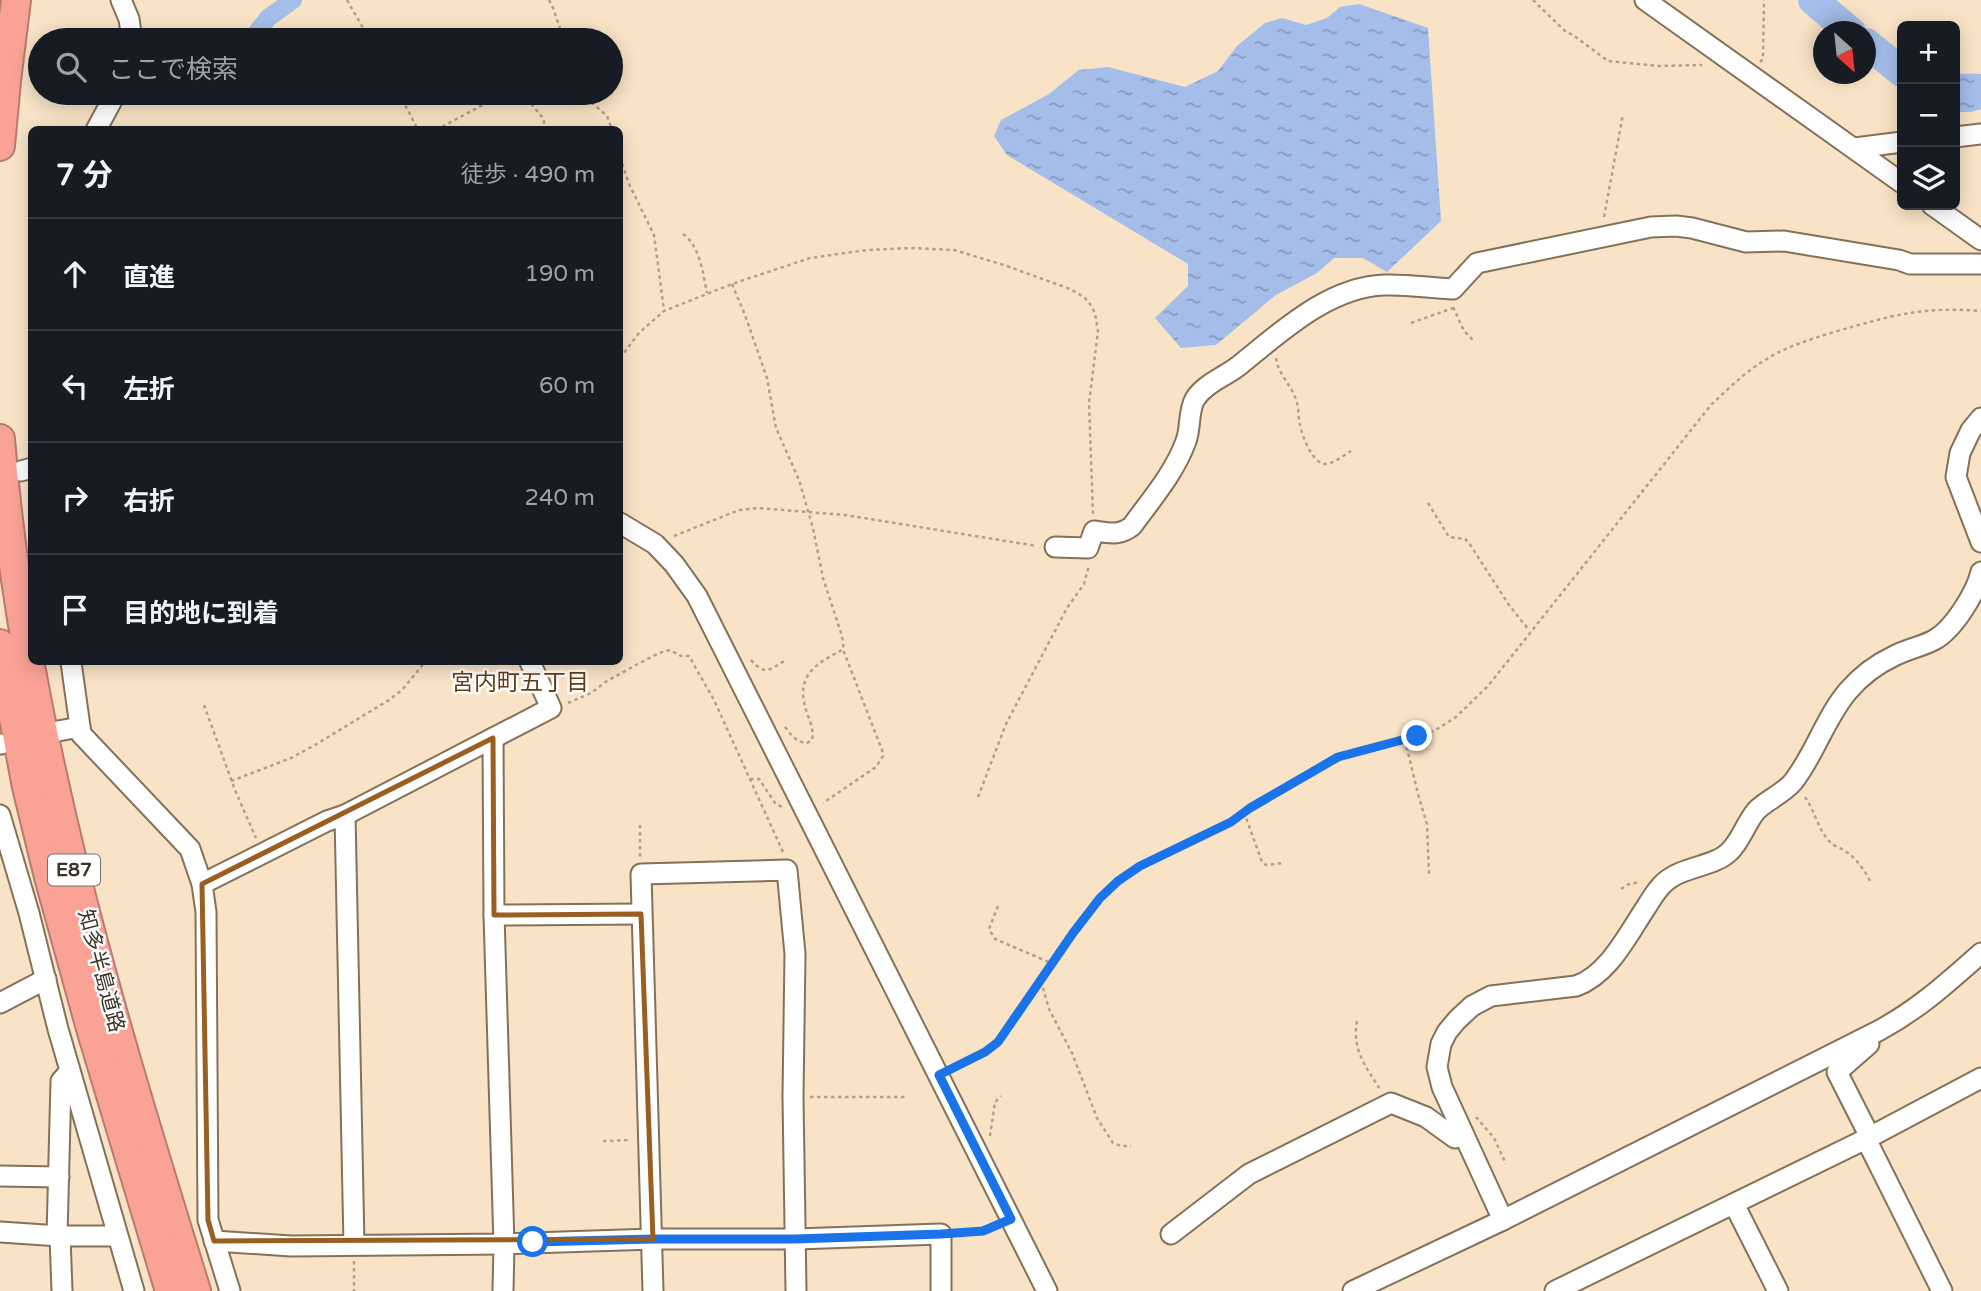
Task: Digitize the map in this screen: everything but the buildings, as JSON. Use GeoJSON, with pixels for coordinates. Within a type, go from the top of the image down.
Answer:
{"type":"FeatureCollection","features":[{"type":"Feature","properties":{"kind":"highway"},"geometry":{"type":"LineString","coordinates":[[0,146],[5,81],[16,0]]}},
{"type":"Feature","properties":{"kind":"highway","name":"知多半島道路"},"geometry":{"type":"LineString","coordinates":[[0,439],[5,505],[28,656]]}},
{"type":"Feature","properties":{"kind":"highway","name":"知多半島道路"},"geometry":{"type":"LineString","coordinates":[[0,644],[27,787],[49,877],[92,1032],[170,1291]]}},
{"type":"Feature","properties":{"kind":"highway","name":"知多半島道路"},"geometry":{"type":"LineString","coordinates":[[30,665],[68,849],[113,1016],[196,1291]]}},
{"type":"Feature","properties":{"kind":"street"},"geometry":{"type":"LineString","coordinates":[[121,0],[130,19],[131,28]]}},
{"type":"Feature","properties":{"kind":"street"},"geometry":{"type":"LineString","coordinates":[[1645,0],[1897,179]]}},
{"type":"Feature","properties":{"kind":"street"},"geometry":{"type":"LineString","coordinates":[[98,126],[110,105]]}},
{"type":"Feature","properties":{"kind":"street"},"geometry":{"type":"LineString","coordinates":[[1960,136],[1981,134]]}},
{"type":"Feature","properties":{"kind":"street"},"geometry":{"type":"LineString","coordinates":[[1855,148],[1897,143]]}},
{"type":"Feature","properties":{"kind":"street"},"geometry":{"type":"LineString","coordinates":[[1939,210],[1981,240]]}},
{"type":"Feature","properties":{"kind":"street"},"geometry":{"type":"LineString","coordinates":[[1055,547],[1117,534],[1132,526],[1174,467],[1186,441],[1192,405],[1196,397],[1205,388],[1235,370],[1306,313],[1351,291],[1380,285],[1453,299],[1477,263],[1651,227],[1692,228],[1746,242],[1784,241],[1910,264],[1981,264]]}},
{"type":"Feature","properties":{"kind":"street"},"geometry":{"type":"LineString","coordinates":[[1981,418],[1971,430],[1960,453],[1956,477],[1981,542]]}},
{"type":"Feature","properties":{"kind":"street"},"geometry":{"type":"LineString","coordinates":[[623,525],[655,544],[674,564],[697,596],[1047,1291]]}},
{"type":"Feature","properties":{"kind":"street"},"geometry":{"type":"LineString","coordinates":[[1503,1220],[1442,1087],[1437,1068],[1441,1044],[1447,1032],[1472,1006],[1491,996],[1576,986],[1589,982],[1600,973],[1663,883],[1675,874],[1725,856],[1757,810],[1793,783],[1835,706],[1854,683],[1894,656],[1934,640],[1947,631],[1967,601],[1981,572]]}},
{"type":"Feature","properties":{"kind":"street"},"geometry":{"type":"LineString","coordinates":[[71,665],[81,734],[190,849],[202,884],[206,912],[208,1220],[230,1291]]}},
{"type":"Feature","properties":{"kind":"street"},"geometry":{"type":"LineString","coordinates":[[202,884],[551,708],[531,665]]}},
{"type":"Feature","properties":{"kind":"street"},"geometry":{"type":"LineString","coordinates":[[58,731],[80,727]]}},
{"type":"Feature","properties":{"kind":"street"},"geometry":{"type":"LineString","coordinates":[[494,738],[494,915],[504,1244],[503,1291]]}},
{"type":"Feature","properties":{"kind":"street"},"geometry":{"type":"LineString","coordinates":[[345,814],[354,1244]]}},
{"type":"Feature","properties":{"kind":"street"},"geometry":{"type":"LineString","coordinates":[[2,825],[134,1291]]}},
{"type":"Feature","properties":{"kind":"street"},"geometry":{"type":"LineString","coordinates":[[653,1291],[641,874],[787,870],[795,954],[793,1097],[796,1291]]}},
{"type":"Feature","properties":{"kind":"street"},"geometry":{"type":"LineString","coordinates":[[494,915],[641,914]]}},
{"type":"Feature","properties":{"kind":"street"},"geometry":{"type":"LineString","coordinates":[[1353,1291],[1503,1220],[1871,1035],[1908,1015],[1981,953]]}},
{"type":"Feature","properties":{"kind":"street"},"geometry":{"type":"LineString","coordinates":[[0,1003],[46,979]]}},
{"type":"Feature","properties":{"kind":"street"},"geometry":{"type":"LineString","coordinates":[[1871,1035],[1871,1042],[1838,1072],[1942,1291]]}},
{"type":"Feature","properties":{"kind":"street"},"geometry":{"type":"LineString","coordinates":[[62,1291],[59,1236],[61,1081],[70,1071]]}},
{"type":"Feature","properties":{"kind":"street"},"geometry":{"type":"LineString","coordinates":[[1555,1291],[1868,1138],[1981,1078]]}},
{"type":"Feature","properties":{"kind":"street"},"geometry":{"type":"LineString","coordinates":[[1171,1234],[1249,1174],[1391,1103],[1426,1117],[1455,1138],[1464,1136]]}},
{"type":"Feature","properties":{"kind":"street"},"geometry":{"type":"LineString","coordinates":[[0,1175],[59,1177]]}},
{"type":"Feature","properties":{"kind":"street"},"geometry":{"type":"LineString","coordinates":[[1734,1204],[1777,1291]]}},
{"type":"Feature","properties":{"kind":"street"},"geometry":{"type":"LineString","coordinates":[[0,1231],[59,1236],[117,1236]]}},
{"type":"Feature","properties":{"kind":"street"},"geometry":{"type":"LineString","coordinates":[[214,1241],[291,1246],[504,1244],[941,1234],[942,1291]]}},
{"type":"Feature","properties":{"kind":"path"},"geometry":{"type":"LineString","coordinates":[[347,0],[363,28]]}},
{"type":"Feature","properties":{"kind":"path"},"geometry":{"type":"LineString","coordinates":[[549,0],[560,28]]}},
{"type":"Feature","properties":{"kind":"path"},"geometry":{"type":"LineString","coordinates":[[1533,0],[1566,32],[1608,61],[1658,66],[1709,64],[1718,61],[1723,55]]}},
{"type":"Feature","properties":{"kind":"path"},"geometry":{"type":"LineString","coordinates":[[1748,73],[1763,59],[1764,0]]}},
{"type":"Feature","properties":{"kind":"path"},"geometry":{"type":"LineString","coordinates":[[405,105],[416,126]]}},
{"type":"Feature","properties":{"kind":"path"},"geometry":{"type":"LineString","coordinates":[[443,126],[483,105]]}},
{"type":"Feature","properties":{"kind":"path"},"geometry":{"type":"LineString","coordinates":[[532,105],[543,118],[545,126]]}},
{"type":"Feature","properties":{"kind":"path"},"geometry":{"type":"LineString","coordinates":[[595,105],[607,116],[611,126]]}},
{"type":"Feature","properties":{"kind":"path"},"geometry":{"type":"LineString","coordinates":[[1602,238],[1623,114]]}},
{"type":"Feature","properties":{"kind":"path"},"geometry":{"type":"LineString","coordinates":[[623,166],[654,235],[664,311]]}},
{"type":"Feature","properties":{"kind":"path"},"geometry":{"type":"LineString","coordinates":[[683,234],[688,237],[696,251],[707,293]]}},
{"type":"Feature","properties":{"kind":"path"},"geometry":{"type":"LineString","coordinates":[[623,354],[639,332],[664,311],[707,293],[810,258],[867,250],[954,250],[1070,289],[1090,304],[1095,313],[1097,331],[1089,403],[1091,540],[1088,573],[1006,724],[978,797]]}},
{"type":"Feature","properties":{"kind":"path"},"geometry":{"type":"LineString","coordinates":[[732,284],[767,377],[776,428],[799,480],[844,649],[883,756],[876,767],[802,820],[775,803],[760,779],[750,779]]}},
{"type":"Feature","properties":{"kind":"path"},"geometry":{"type":"LineString","coordinates":[[1411,323],[1453,299],[1464,331],[1473,340]]}},
{"type":"Feature","properties":{"kind":"path"},"geometry":{"type":"LineString","coordinates":[[939,1075],[985,1052],[998,1042],[1100,898],[1118,881],[1140,866],[1231,822],[1338,757],[1434,730],[1456,717],[1488,685],[1712,405],[1737,380],[1764,360],[1794,344],[1903,313],[1950,308],[1981,311]]}},
{"type":"Feature","properties":{"kind":"path"},"geometry":{"type":"LineString","coordinates":[[1275,336],[1277,365],[1292,390],[1303,437],[1317,461],[1322,464],[1329,463],[1351,451]]}},
{"type":"Feature","properties":{"kind":"path"},"geometry":{"type":"LineString","coordinates":[[1428,503],[1450,537],[1465,539],[1469,543],[1509,605],[1530,631]]}},
{"type":"Feature","properties":{"kind":"path"},"geometry":{"type":"LineString","coordinates":[[655,544],[739,510],[758,508],[845,515],[1055,547]]}},
{"type":"Feature","properties":{"kind":"path"},"geometry":{"type":"LineString","coordinates":[[780,722],[794,739],[801,743],[812,740],[813,734],[804,703],[804,682],[813,668],[844,649]]}},
{"type":"Feature","properties":{"kind":"path"},"geometry":{"type":"LineString","coordinates":[[551,708],[592,694],[607,681],[659,653],[670,650],[681,656],[689,656],[714,700],[789,864],[787,870]]}},
{"type":"Feature","properties":{"kind":"path"},"geometry":{"type":"LineString","coordinates":[[750,659],[766,671],[786,660]]}},
{"type":"Feature","properties":{"kind":"path"},"geometry":{"type":"LineString","coordinates":[[231,781],[291,758],[378,707],[402,690],[423,665]]}},
{"type":"Feature","properties":{"kind":"path"},"geometry":{"type":"LineString","coordinates":[[204,705],[231,781],[264,854]]}},
{"type":"Feature","properties":{"kind":"path"},"geometry":{"type":"LineString","coordinates":[[1405,739],[1427,824],[1429,874]]}},
{"type":"Feature","properties":{"kind":"path"},"geometry":{"type":"LineString","coordinates":[[1793,783],[1815,811],[1831,843],[1848,852],[1870,881]]}},
{"type":"Feature","properties":{"kind":"path"},"geometry":{"type":"LineString","coordinates":[[1244,812],[1262,862],[1266,865],[1283,863]]}},
{"type":"Feature","properties":{"kind":"path"},"geometry":{"type":"LineString","coordinates":[[640,825],[641,874]]}},
{"type":"Feature","properties":{"kind":"path"},"geometry":{"type":"LineString","coordinates":[[998,905],[989,929],[995,939],[1052,963]]}},
{"type":"Feature","properties":{"kind":"path"},"geometry":{"type":"LineString","coordinates":[[1040,981],[1049,1009],[1072,1053],[1097,1118],[1113,1143],[1130,1146]]}},
{"type":"Feature","properties":{"kind":"path"},"geometry":{"type":"LineString","coordinates":[[1357,1021],[1355,1042],[1360,1056],[1391,1103]]}},
{"type":"Feature","properties":{"kind":"path"},"geometry":{"type":"LineString","coordinates":[[990,1136],[995,1102],[1001,1096]]}},
{"type":"Feature","properties":{"kind":"path"},"geometry":{"type":"LineString","coordinates":[[793,1097],[905,1097]]}},
{"type":"Feature","properties":{"kind":"path"},"geometry":{"type":"LineString","coordinates":[[603,1141],[649,1140]]}},
{"type":"Feature","properties":{"kind":"path"},"geometry":{"type":"LineString","coordinates":[[941,1234],[983,1231],[1011,1219]]}},
{"type":"Feature","properties":{"kind":"path"},"geometry":{"type":"LineString","coordinates":[[354,1244],[354,1291]]}},
{"type":"Feature","properties":{"kind":"highlighted area"},"geometry":{"type":"Polygon","coordinates":[[[493,738],[494,915],[641,914],[653,1239],[214,1241],[208,1220],[202,884],[493,738]]]}},
{"type":"Feature","properties":{"kind":"water"},"geometry":{"type":"Polygon","coordinates":[[[1359,4],[1428,28],[1441,221],[1387,272],[1363,258],[1334,258],[1317,273],[1276,295],[1216,345],[1181,348],[1155,318],[1188,286],[1188,264],[1007,155],[994,136],[1001,120],[1049,94],[1079,70],[1108,67],[1185,87],[1218,71],[1237,46],[1265,23],[1282,18],[1306,25],[1327,18],[1340,7],[1359,4]]]}},
{"type":"Feature","properties":{"kind":"water"},"geometry":{"type":"Polygon","coordinates":[[[1960,74],[1981,74],[1981,109],[1960,112],[1960,74]]]}},
{"type":"Feature","properties":{"kind":"waterway"},"geometry":{"type":"LineString","coordinates":[[260,28],[268,18],[293,0]]}},
{"type":"Feature","properties":{"kind":"waterway"},"geometry":{"type":"LineString","coordinates":[[1813,0],[1838,21]]}},
{"type":"Feature","properties":{"kind":"waterway"},"geometry":{"type":"LineString","coordinates":[[1876,51],[1897,68]]}},
{"type":"Feature","properties":{"kind":"district","name":"宮内町五丁目"},"geometry":{"type":"Point","coordinates":[520,683]}},
{"type":"Feature","properties":{"kind":"route"},"geometry":{"type":"LineString","coordinates":[[533,1242],[796,1239],[941,1234],[983,1231],[1011,1219],[939,1075],[985,1052],[998,1042],[1073,933],[1100,898],[1118,881],[1140,866],[1231,822],[1250,808],[1338,757],[1417,736]]}}]}
